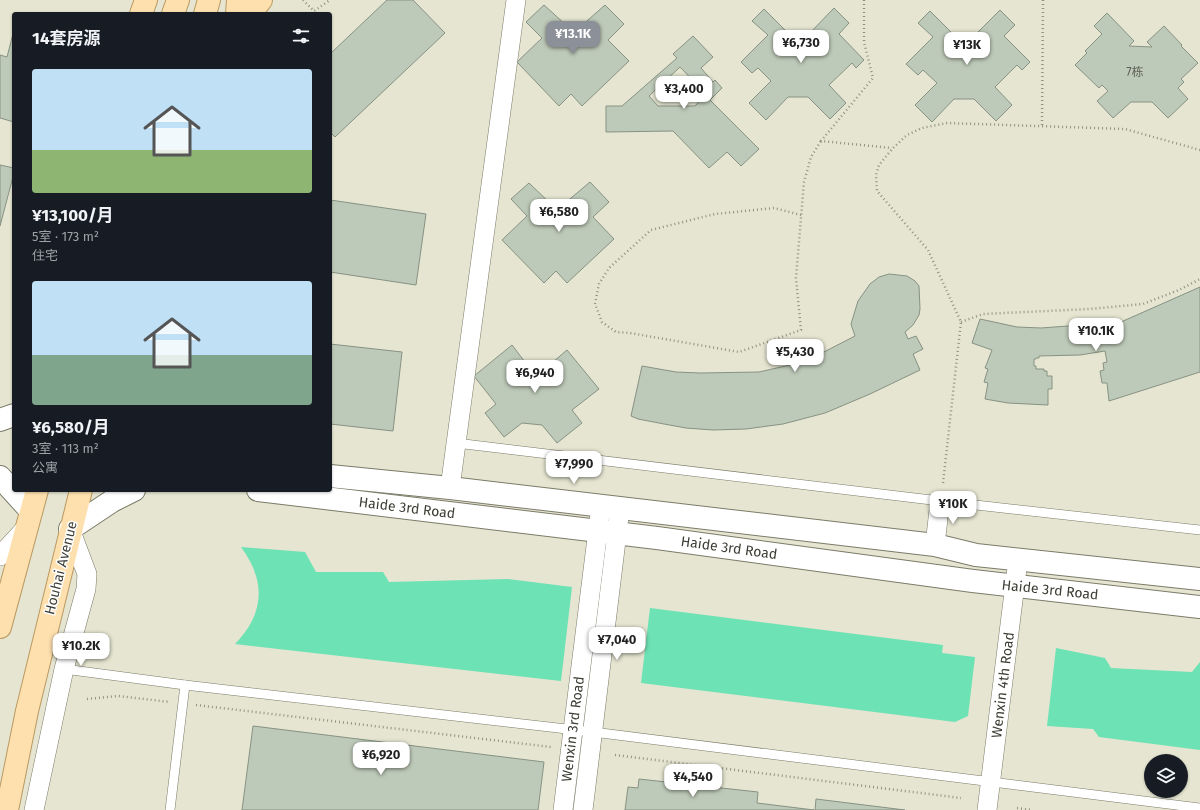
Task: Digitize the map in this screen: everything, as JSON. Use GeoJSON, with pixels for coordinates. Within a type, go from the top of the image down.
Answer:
{"type":"FeatureCollection","features":[{"type":"Feature","properties":{"kind":"main road"},"geometry":{"type":"LineString","coordinates":[[138,0],[140,12]]}},
{"type":"Feature","properties":{"kind":"main road"},"geometry":{"type":"LineString","coordinates":[[141,12],[146,0]]}},
{"type":"Feature","properties":{"kind":"main road"},"geometry":{"type":"LineString","coordinates":[[174,12],[178,0]]}},
{"type":"Feature","properties":{"kind":"main road"},"geometry":{"type":"LineString","coordinates":[[206,12],[209,0]]}},
{"type":"Feature","properties":{"kind":"main road"},"geometry":{"type":"LineString","coordinates":[[237,12],[238,0]]}},
{"type":"Feature","properties":{"kind":"main road"},"geometry":{"type":"LineString","coordinates":[[251,12],[260,0]]}},
{"type":"Feature","properties":{"kind":"main road"},"geometry":{"type":"LineString","coordinates":[[0,420],[12,416]]}},
{"type":"Feature","properties":{"kind":"main road","name":"Haide 3rd Road"},"geometry":{"type":"LineString","coordinates":[[332,476],[450,488],[935,545],[976,555],[1200,579]]}},
{"type":"Feature","properties":{"kind":"main road"},"geometry":{"type":"LineString","coordinates":[[0,477],[28,520]]}},
{"type":"Feature","properties":{"kind":"main road"},"geometry":{"type":"LineString","coordinates":[[0,627],[36,492]]}},
{"type":"Feature","properties":{"kind":"main road","name":"Houhai Avenue"},"geometry":{"type":"LineString","coordinates":[[7,810],[27,711],[70,529],[80,492]]}},
{"type":"Feature","properties":{"kind":"main road"},"geometry":{"type":"LineString","coordinates":[[70,529],[112,501],[130,492]]}},
{"type":"Feature","properties":{"kind":"main road","name":"Haide 3rd Road"},"geometry":{"type":"LineString","coordinates":[[275,492],[608,532],[1015,586],[1200,606]]}},
{"type":"Feature","properties":{"kind":"street"},"geometry":{"type":"LineString","coordinates":[[450,488],[516,0]]}},
{"type":"Feature","properties":{"kind":"street"},"geometry":{"type":"LineString","coordinates":[[935,545],[940,501]]}},
{"type":"Feature","properties":{"kind":"street","name":"Wenxin 3rd Road"},"geometry":{"type":"LineString","coordinates":[[583,810],[593,732],[611,507]]}},
{"type":"Feature","properties":{"kind":"street"},"geometry":{"type":"LineString","coordinates":[[0,556],[28,520]]}},
{"type":"Feature","properties":{"kind":"street"},"geometry":{"type":"LineString","coordinates":[[34,810],[64,669],[86,589],[87,574],[70,529]]}},
{"type":"Feature","properties":{"kind":"street","name":"Wenxin 3rd Road"},"geometry":{"type":"LineString","coordinates":[[563,810],[573,729],[608,532]]}},
{"type":"Feature","properties":{"kind":"street","name":"Wenxin 4th Road"},"geometry":{"type":"LineString","coordinates":[[987,810],[1018,560]]}},
{"type":"Feature","properties":{"kind":"lane"},"geometry":{"type":"LineString","coordinates":[[456,443],[940,501],[1200,530]]}},
{"type":"Feature","properties":{"kind":"lane"},"geometry":{"type":"LineString","coordinates":[[64,669],[185,685],[573,729],[1200,808]]}},
{"type":"Feature","properties":{"kind":"lane"},"geometry":{"type":"LineString","coordinates":[[170,810],[185,685]]}},
{"type":"Feature","properties":{"kind":"path"},"geometry":{"type":"LineString","coordinates":[[302,0],[312,12]]}},
{"type":"Feature","properties":{"kind":"path"},"geometry":{"type":"LineString","coordinates":[[314,12],[330,0]]}},
{"type":"Feature","properties":{"kind":"path"},"geometry":{"type":"LineString","coordinates":[[801,215],[774,208],[715,214],[651,230],[609,268],[599,284],[595,304],[602,322],[616,332],[630,333],[739,352],[801,330],[796,278],[804,182],[811,157],[821,141],[873,78],[864,42],[864,0]]}},
{"type":"Feature","properties":{"kind":"path"},"geometry":{"type":"LineString","coordinates":[[1042,126],[1044,0]]}},
{"type":"Feature","properties":{"kind":"path"},"geometry":{"type":"LineString","coordinates":[[940,501],[961,322],[928,250],[877,191],[876,175],[879,165],[893,148],[907,135],[922,128],[946,123],[1125,129],[1200,150]]}},
{"type":"Feature","properties":{"kind":"path"},"geometry":{"type":"LineString","coordinates":[[821,141],[893,148]]}},
{"type":"Feature","properties":{"kind":"path"},"geometry":{"type":"LineString","coordinates":[[961,322],[982,314],[1090,309],[1143,304],[1179,290],[1200,279]]}},
{"type":"Feature","properties":{"kind":"path"},"geometry":{"type":"LineString","coordinates":[[86,699],[118,696],[558,748]]}},
{"type":"Feature","properties":{"kind":"path"},"geometry":{"type":"LineString","coordinates":[[615,755],[961,798]]}},
{"type":"Feature","properties":{"kind":"path"},"geometry":{"type":"LineString","coordinates":[[1017,808],[1032,810]]}},
{"type":"Feature","properties":{"kind":"shaded area"},"geometry":{"type":"Polygon","coordinates":[[[241,547],[305,552],[316,572],[383,572],[389,582],[508,579],[572,587],[561,681],[235,644],[252,621],[257,609],[259,597],[255,572],[241,547]]]}},
{"type":"Feature","properties":{"kind":"shaded area"},"geometry":{"type":"Polygon","coordinates":[[[650,608],[943,645],[942,653],[975,657],[968,716],[955,722],[641,683],[650,608]]]}},
{"type":"Feature","properties":{"kind":"shaded area"},"geometry":{"type":"Polygon","coordinates":[[[1056,648],[1105,658],[1111,668],[1192,672],[1200,662],[1200,750],[1099,737],[1093,729],[1047,726],[1056,648]]]}},
{"type":"Feature","properties":{"kind":"building"},"geometry":{"type":"Polygon","coordinates":[[[387,0],[413,0],[445,33],[335,137],[332,134],[332,52],[387,0]]]}},
{"type":"Feature","properties":{"kind":"building"},"geometry":{"type":"Polygon","coordinates":[[[544,5],[567,26],[565,28],[565,32],[580,32],[580,27],[605,5],[624,24],[608,40],[629,61],[582,106],[571,94],[559,106],[517,62],[542,38],[526,22],[544,5]]]}},
{"type":"Feature","properties":{"kind":"building"},"geometry":{"type":"Polygon","coordinates":[[[834,8],[849,23],[839,34],[864,60],[856,68],[852,63],[829,85],[846,103],[830,119],[808,97],[788,97],[766,120],[749,103],[771,81],[758,68],[752,73],[741,62],[768,35],[752,21],[764,9],[790,35],[808,35],[834,8]]]}},
{"type":"Feature","properties":{"kind":"building"},"geometry":{"type":"Polygon","coordinates":[[[1000,10],[1015,25],[1004,36],[1030,62],[1022,70],[1017,65],[995,87],[1012,105],[996,121],[974,99],[954,99],[932,122],[915,105],[937,83],[923,70],[918,75],[906,64],[933,37],[918,23],[930,11],[956,37],[973,37],[1000,10]]]}},
{"type":"Feature","properties":{"kind":"building"},"geometry":{"type":"Polygon","coordinates":[[[1107,13],[1134,41],[1129,46],[1152,47],[1147,42],[1164,26],[1198,63],[1181,79],[1184,82],[1178,88],[1188,99],[1168,118],[1152,102],[1131,102],[1113,118],[1097,101],[1108,91],[1102,85],[1099,88],[1075,65],[1087,53],[1085,51],[1102,34],[1094,26],[1107,13]]]}},
{"type":"Feature","properties":{"kind":"building"},"geometry":{"type":"Polygon","coordinates":[[[693,36],[713,57],[701,68],[713,82],[715,80],[722,88],[710,100],[759,149],[741,166],[727,152],[709,168],[673,131],[606,132],[606,106],[622,106],[677,58],[673,54],[693,36]],[[680,67],[649,96],[658,106],[695,106],[706,94],[680,67]]]}},
{"type":"Feature","properties":{"kind":"building"},"geometry":{"type":"Polygon","coordinates":[[[12,38],[12,121],[0,118],[0,55],[7,57],[12,38]]]}},
{"type":"Feature","properties":{"kind":"building"},"geometry":{"type":"Polygon","coordinates":[[[0,165],[12,168],[12,181],[0,226],[0,165]]]}},
{"type":"Feature","properties":{"kind":"building"},"geometry":{"type":"Polygon","coordinates":[[[590,182],[609,202],[593,217],[614,239],[567,283],[556,271],[544,283],[502,240],[527,216],[511,199],[529,183],[551,204],[550,210],[565,210],[564,204],[590,182]]]}},
{"type":"Feature","properties":{"kind":"building"},"geometry":{"type":"Polygon","coordinates":[[[332,200],[426,214],[416,285],[332,272],[332,200]]]}},
{"type":"Feature","properties":{"kind":"building"},"geometry":{"type":"Polygon","coordinates":[[[889,274],[907,276],[915,281],[919,286],[919,315],[913,325],[905,332],[908,339],[916,336],[923,349],[913,354],[920,370],[870,394],[825,413],[783,424],[746,429],[713,430],[686,428],[638,419],[631,416],[642,366],[676,372],[700,373],[759,372],[790,365],[822,353],[855,336],[851,324],[858,301],[870,284],[879,277],[889,274]]]}},
{"type":"Feature","properties":{"kind":"building"},"geometry":{"type":"Polygon","coordinates":[[[1200,287],[1200,372],[1109,401],[1107,383],[1102,383],[1100,371],[1104,370],[1103,363],[1107,362],[1105,351],[1080,355],[1039,356],[1039,358],[1034,359],[1034,366],[1036,366],[1036,369],[1044,369],[1044,371],[1047,371],[1047,376],[1052,376],[1052,389],[1048,389],[1048,405],[1008,403],[985,399],[988,383],[984,382],[988,369],[985,368],[992,350],[972,343],[980,319],[1017,327],[1041,328],[1121,322],[1200,287]]]}},
{"type":"Feature","properties":{"kind":"building"},"geometry":{"type":"Polygon","coordinates":[[[332,344],[402,352],[393,431],[332,424],[332,344]]]}},
{"type":"Feature","properties":{"kind":"building"},"geometry":{"type":"Polygon","coordinates":[[[512,345],[528,366],[521,373],[524,377],[547,380],[552,377],[546,368],[567,350],[599,389],[572,410],[582,423],[557,443],[542,425],[522,423],[504,437],[485,413],[496,404],[474,376],[512,345]]]}},
{"type":"Feature","properties":{"kind":"building"},"geometry":{"type":"Polygon","coordinates":[[[253,726],[544,762],[538,810],[242,810],[253,726]]]}},
{"type":"Feature","properties":{"kind":"building"},"geometry":{"type":"Polygon","coordinates":[[[639,779],[758,792],[757,803],[814,810],[625,810],[628,787],[638,788],[639,779]]]}},
{"type":"Feature","properties":{"kind":"building"},"geometry":{"type":"Polygon","coordinates":[[[816,799],[905,810],[815,810],[816,799]]]}}]}
